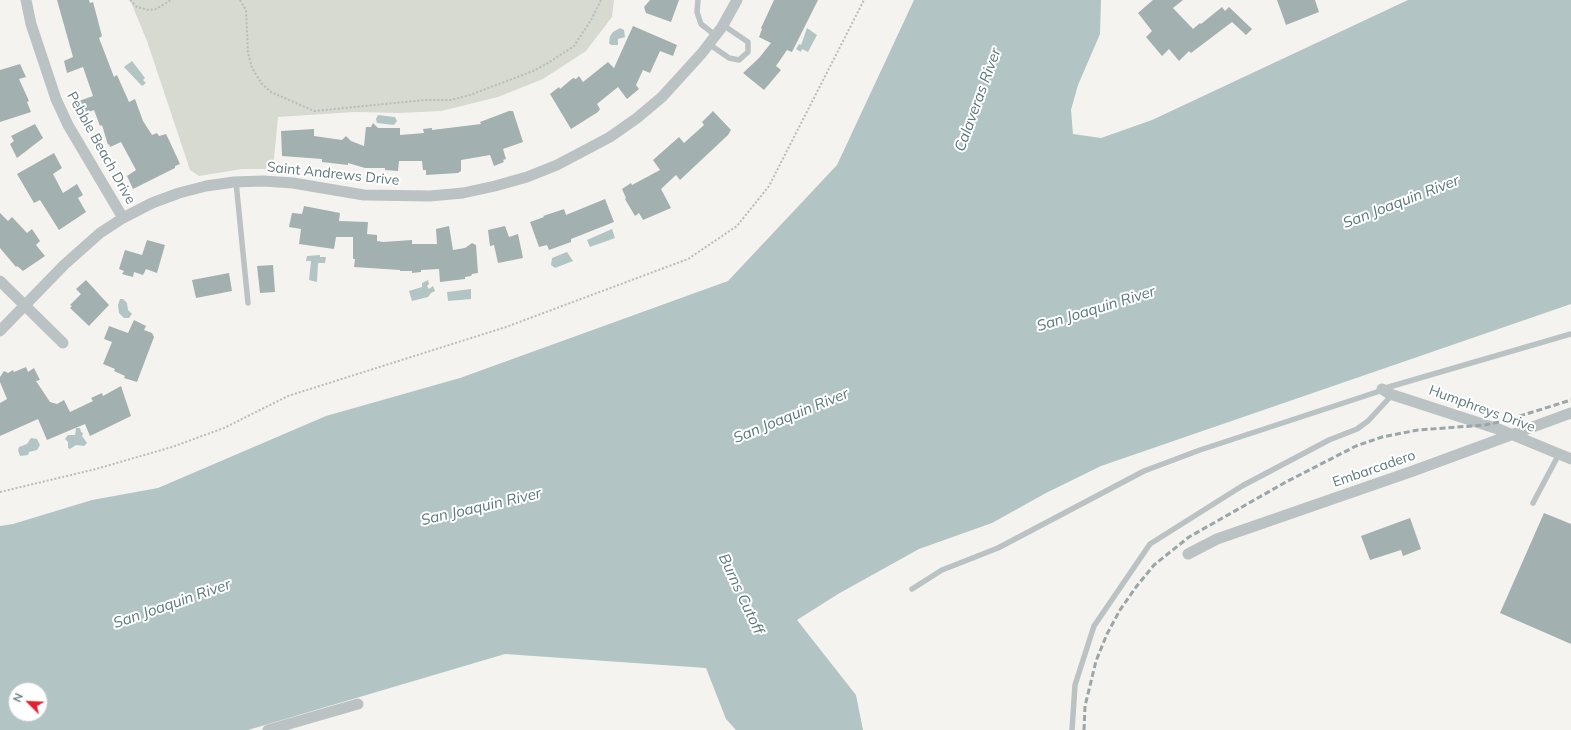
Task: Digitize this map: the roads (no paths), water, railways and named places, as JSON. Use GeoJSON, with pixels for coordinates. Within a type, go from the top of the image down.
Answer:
{"type":"FeatureCollection","features":[{"type":"Feature","properties":{"kind":"street","name":"Pebble Beach Drive"},"geometry":{"type":"LineString","coordinates":[[26,0],[31,24],[56,99],[68,125],[123,218]]}},
{"type":"Feature","properties":{"kind":"street","name":"Saint Andrews Drive"},"geometry":{"type":"LineString","coordinates":[[0,331],[81,249],[123,218],[152,203],[179,193],[206,186],[236,182],[263,181],[293,183],[364,195],[397,197],[430,196],[463,193],[514,181],[557,165],[610,137],[637,118],[662,97],[685,74],[712,40],[737,0]]}},
{"type":"Feature","properties":{"kind":"street"},"geometry":{"type":"LineString","coordinates":[[0,281],[63,343]]}},
{"type":"Feature","properties":{"kind":"street","name":"Humphreys Drive"},"geometry":{"type":"LineString","coordinates":[[1382,389],[1392,395],[1493,428],[1571,459]]}},
{"type":"Feature","properties":{"kind":"street","name":"Embarcadero"},"geometry":{"type":"LineString","coordinates":[[1188,554],[1217,539],[1512,436],[1571,413]]}},
{"type":"Feature","properties":{"kind":"street"},"geometry":{"type":"LineString","coordinates":[[268,730],[358,704]]}},
{"type":"Feature","properties":{"kind":"lane"},"geometry":{"type":"LineString","coordinates":[[698,0],[698,12],[701,24],[712,40],[729,58],[739,60],[748,52],[748,42],[722,25]]}},
{"type":"Feature","properties":{"kind":"lane"},"geometry":{"type":"LineString","coordinates":[[236,182],[248,303]]}},
{"type":"Feature","properties":{"kind":"lane"},"geometry":{"type":"LineString","coordinates":[[912,589],[942,570],[998,548],[1144,471],[1200,450],[1377,392],[1382,389],[1571,334]]}},
{"type":"Feature","properties":{"kind":"lane"},"geometry":{"type":"LineString","coordinates":[[1072,730],[1075,685],[1094,626],[1150,544],[1242,486],[1330,440],[1357,429],[1368,421],[1392,395]]}},
{"type":"Feature","properties":{"kind":"lane"},"geometry":{"type":"LineString","coordinates":[[1533,503],[1559,454]]}},
{"type":"Feature","properties":{"kind":"water"},"geometry":{"type":"Polygon","coordinates":[[[914,0],[1101,0],[1100,34],[1078,85],[1071,110],[1073,134],[1101,138],[1152,120],[1408,0],[1571,0],[1571,304],[1101,466],[1046,493],[992,523],[919,549],[838,594],[797,620],[856,695],[863,730],[736,730],[726,719],[706,668],[505,654],[248,730],[0,730],[0,526],[13,524],[92,500],[158,488],[326,416],[460,378],[728,281],[837,165],[914,0]]]}},
{"type":"Feature","properties":{"kind":"water"},"geometry":{"type":"Polygon","coordinates":[[[620,28],[624,30],[625,37],[618,39],[618,45],[611,45],[609,43],[610,36],[613,32],[620,28]]]}},
{"type":"Feature","properties":{"kind":"water"},"geometry":{"type":"Polygon","coordinates":[[[807,28],[817,35],[808,52],[802,49],[801,52],[796,49],[799,44],[801,45],[807,28]]]}},
{"type":"Feature","properties":{"kind":"water"},"geometry":{"type":"Polygon","coordinates":[[[132,61],[145,78],[143,80],[146,83],[142,86],[124,67],[132,61]]]}},
{"type":"Feature","properties":{"kind":"water"},"geometry":{"type":"Polygon","coordinates":[[[378,115],[395,117],[397,121],[394,125],[377,123],[376,119],[378,115]]]}},
{"type":"Feature","properties":{"kind":"water"},"geometry":{"type":"Polygon","coordinates":[[[612,229],[615,238],[590,247],[587,240],[612,229]]]}},
{"type":"Feature","properties":{"kind":"water"},"geometry":{"type":"Polygon","coordinates":[[[567,252],[573,261],[555,268],[551,265],[552,258],[567,252]]]}},
{"type":"Feature","properties":{"kind":"water"},"geometry":{"type":"Polygon","coordinates":[[[320,255],[320,257],[326,257],[325,263],[318,263],[317,282],[309,280],[311,261],[306,261],[307,256],[320,255]]]}},
{"type":"Feature","properties":{"kind":"water"},"geometry":{"type":"Polygon","coordinates":[[[428,280],[429,284],[427,286],[429,289],[433,286],[435,291],[428,297],[412,301],[409,291],[422,287],[422,283],[428,280]]]}},
{"type":"Feature","properties":{"kind":"water"},"geometry":{"type":"Polygon","coordinates":[[[471,289],[471,299],[448,301],[447,292],[471,289]]]}},
{"type":"Feature","properties":{"kind":"water"},"geometry":{"type":"Polygon","coordinates":[[[120,299],[123,299],[127,303],[128,310],[132,314],[129,318],[124,318],[119,313],[118,305],[120,299]]]}},
{"type":"Feature","properties":{"kind":"water"},"geometry":{"type":"Polygon","coordinates":[[[76,428],[80,428],[81,432],[83,433],[82,436],[87,443],[84,446],[76,445],[70,449],[68,448],[68,442],[65,439],[68,435],[75,435],[76,428]]]}},
{"type":"Feature","properties":{"kind":"water"},"geometry":{"type":"Polygon","coordinates":[[[31,438],[37,439],[40,445],[37,450],[29,452],[28,455],[20,456],[18,450],[19,447],[27,444],[31,438]]]}},
{"type":"Feature","properties":{"kind":"railway"},"geometry":{"type":"LineString","coordinates":[[1084,730],[1085,706],[1096,661],[1107,634],[1120,610],[1154,565],[1189,537],[1286,482],[1356,446],[1382,437],[1418,430],[1485,425],[1504,421],[1571,400]]}},
{"type":"Feature","properties":{"kind":"water label","name":"Calaveras River"},"geometry":{"type":"Point","coordinates":[978,100]}},
{"type":"Feature","properties":{"kind":"water label","name":"San Joaquin River"},"geometry":{"type":"Point","coordinates":[1401,202]}},
{"type":"Feature","properties":{"kind":"water label","name":"San Joaquin River"},"geometry":{"type":"Point","coordinates":[1096,309]}},
{"type":"Feature","properties":{"kind":"water label","name":"San Joaquin River"},"geometry":{"type":"Point","coordinates":[791,416]}},
{"type":"Feature","properties":{"kind":"water label","name":"San Joaquin River"},"geometry":{"type":"Point","coordinates":[481,507]}},
{"type":"Feature","properties":{"kind":"water label","name":"Burns Cutoff"},"geometry":{"type":"Point","coordinates":[741,594]}},
{"type":"Feature","properties":{"kind":"water label","name":"San Joaquin River"},"geometry":{"type":"Point","coordinates":[172,604]}}]}
